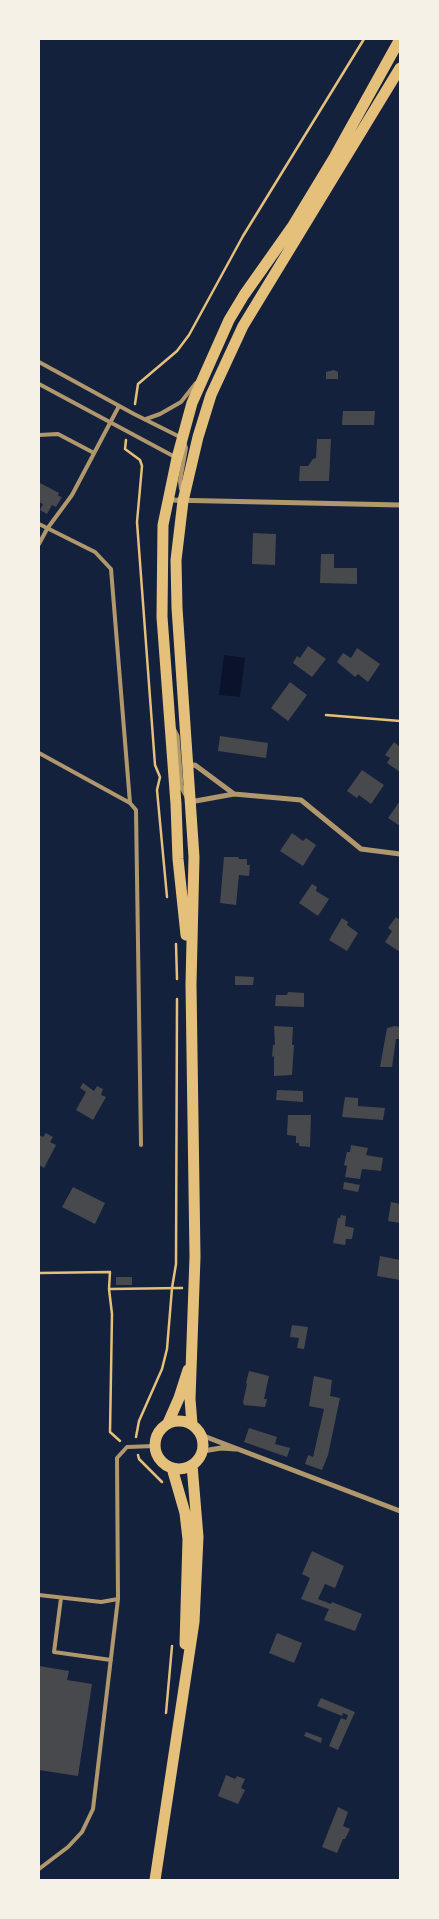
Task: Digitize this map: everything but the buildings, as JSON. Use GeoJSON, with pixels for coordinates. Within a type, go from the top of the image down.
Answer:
{"type":"FeatureCollection","features":[{"type":"Feature","properties":{"kind":"main road"},"geometry":{"type":"LineString","coordinates":[[191,984],[178,859],[176,804],[162,617],[163,524],[177,458],[184,443],[192,403],[229,320],[292,226],[335,156],[400,39]]}},
{"type":"Feature","properties":{"kind":"main road"},"geometry":{"type":"LineString","coordinates":[[192,1424],[190,1399],[195,1257],[191,984],[194,857],[177,608],[176,560],[183,501],[198,437],[211,395],[244,326],[400,68]]}},
{"type":"Feature","properties":{"kind":"main road"},"geometry":{"type":"LineString","coordinates":[[168,1423],[179,1398],[193,1354]]}},
{"type":"Feature","properties":{"kind":"main road"},"geometry":{"type":"LineString","coordinates":[[181,1420],[192,1424],[201,1435],[202,1451],[198,1460],[182,1469],[172,1468],[163,1463],[157,1454],[155,1446],[156,1436],[161,1428],[168,1423],[181,1420]]}},
{"type":"Feature","properties":{"kind":"main road"},"geometry":{"type":"LineString","coordinates":[[155,1880],[194,1622],[198,1537],[192,1465]]}},
{"type":"Feature","properties":{"kind":"main road"},"geometry":{"type":"LineString","coordinates":[[172,1468],[185,1513],[188,1539],[185,1690]]}},
{"type":"Feature","properties":{"kind":"street"},"geometry":{"type":"LineString","coordinates":[[168,500],[400,505]]}},
{"type":"Feature","properties":{"kind":"street"},"geometry":{"type":"LineString","coordinates":[[170,721],[177,736],[181,786],[190,802],[234,794],[301,800],[361,849],[400,854]]}},
{"type":"Feature","properties":{"kind":"street"},"geometry":{"type":"LineString","coordinates":[[176,804],[188,766],[195,765],[234,794]]}},
{"type":"Feature","properties":{"kind":"street"},"geometry":{"type":"LineString","coordinates":[[201,1435],[400,1510]]}},
{"type":"Feature","properties":{"kind":"street"},"geometry":{"type":"LineString","coordinates":[[202,1451],[222,1448],[242,1449]]}},
{"type":"Feature","properties":{"kind":"lane"},"geometry":{"type":"LineString","coordinates":[[39,362],[184,443]]}},
{"type":"Feature","properties":{"kind":"lane"},"geometry":{"type":"LineString","coordinates":[[145,420],[181,402],[205,372]]}},
{"type":"Feature","properties":{"kind":"lane"},"geometry":{"type":"LineString","coordinates":[[39,384],[177,458]]}},
{"type":"Feature","properties":{"kind":"lane"},"geometry":{"type":"LineString","coordinates":[[39,544],[47,528],[72,495],[119,406]]}},
{"type":"Feature","properties":{"kind":"lane"},"geometry":{"type":"LineString","coordinates":[[39,435],[58,434],[94,453]]}},
{"type":"Feature","properties":{"kind":"lane"},"geometry":{"type":"LineString","coordinates":[[184,443],[198,437]]}},
{"type":"Feature","properties":{"kind":"lane"},"geometry":{"type":"LineString","coordinates":[[183,501],[180,480],[184,443]]}},
{"type":"Feature","properties":{"kind":"lane"},"geometry":{"type":"LineString","coordinates":[[39,524],[95,552],[111,569],[130,803]]}},
{"type":"Feature","properties":{"kind":"lane"},"geometry":{"type":"LineString","coordinates":[[39,753],[130,803],[136,810],[141,1146]]}},
{"type":"Feature","properties":{"kind":"lane"},"geometry":{"type":"LineString","coordinates":[[39,1869],[68,1848],[82,1832],[92,1809],[112,1660],[118,1599],[117,1458],[127,1447],[155,1446]]}},
{"type":"Feature","properties":{"kind":"lane"},"geometry":{"type":"LineString","coordinates":[[39,1595],[101,1602],[118,1599]]}},
{"type":"Feature","properties":{"kind":"lane"},"geometry":{"type":"LineString","coordinates":[[61,1598],[54,1652],[112,1660]]}},
{"type":"Feature","properties":{"kind":"path"},"geometry":{"type":"LineString","coordinates":[[134,414],[138,384],[177,351],[189,335],[242,236],[364,39]]}},
{"type":"Feature","properties":{"kind":"path"},"geometry":{"type":"LineString","coordinates":[[128,432],[126,449],[140,460],[142,466],[138,530],[155,765],[160,777],[157,790],[168,902]]}},
{"type":"Feature","properties":{"kind":"path"},"geometry":{"type":"LineString","coordinates":[[326,715],[400,721]]}},
{"type":"Feature","properties":{"kind":"path"},"geometry":{"type":"LineString","coordinates":[[175,938],[176,987]]}},
{"type":"Feature","properties":{"kind":"path"},"geometry":{"type":"LineString","coordinates":[[166,1486],[139,1459],[136,1433],[139,1421],[162,1370],[167,1349],[176,1264],[177,997]]}},
{"type":"Feature","properties":{"kind":"path"},"geometry":{"type":"LineString","coordinates":[[39,1273],[110,1272],[109,1289],[112,1314],[110,1432],[127,1447]]}},
{"type":"Feature","properties":{"kind":"path"},"geometry":{"type":"LineString","coordinates":[[109,1289],[183,1288]]}},
{"type":"Feature","properties":{"kind":"path"},"geometry":{"type":"LineString","coordinates":[[165,1720],[172,1646]]}},
{"type":"Feature","properties":{"kind":"water"},"geometry":{"type":"Polygon","coordinates":[[[224,655],[245,658],[240,697],[219,695],[224,655]]]}}]}
